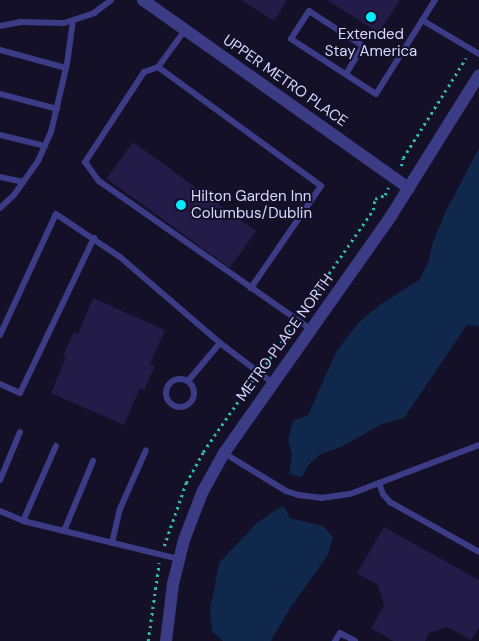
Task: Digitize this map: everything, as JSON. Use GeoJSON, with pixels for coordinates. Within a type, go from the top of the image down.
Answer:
{"type":"FeatureCollection","features":[{"type":"Feature","properties":{"kind":"street","name":"UPPER METRO PLACE"},"geometry":{"type":"LineString","coordinates":[[143,0],[410,188]]}},
{"type":"Feature","properties":{"kind":"street","name":"METRO PLACE NORTH"},"geometry":{"type":"LineString","coordinates":[[166,641],[173,584],[179,559],[202,493],[224,453],[410,188],[479,75]]}},
{"type":"Feature","properties":{"kind":"lane"},"geometry":{"type":"LineString","coordinates":[[0,26],[20,22],[64,23],[94,13],[111,0]]}},
{"type":"Feature","properties":{"kind":"lane"},"geometry":{"type":"LineString","coordinates":[[346,74],[363,46],[309,11],[291,39],[376,94],[435,0]]}},
{"type":"Feature","properties":{"kind":"lane"},"geometry":{"type":"LineString","coordinates":[[0,208],[23,182],[38,161],[52,132],[66,68],[73,20]]}},
{"type":"Feature","properties":{"kind":"lane"},"geometry":{"type":"LineString","coordinates":[[422,20],[479,54]]}},
{"type":"Feature","properties":{"kind":"lane"},"geometry":{"type":"LineString","coordinates":[[185,30],[158,67],[144,72],[84,162],[99,181],[312,330]]}},
{"type":"Feature","properties":{"kind":"lane"},"geometry":{"type":"LineString","coordinates":[[0,50],[66,68]]}},
{"type":"Feature","properties":{"kind":"lane"},"geometry":{"type":"LineString","coordinates":[[158,67],[321,186],[251,288]]}},
{"type":"Feature","properties":{"kind":"lane"},"geometry":{"type":"LineString","coordinates":[[0,94],[57,108]]}},
{"type":"Feature","properties":{"kind":"lane"},"geometry":{"type":"LineString","coordinates":[[0,135],[45,146]]}},
{"type":"Feature","properties":{"kind":"lane"},"geometry":{"type":"LineString","coordinates":[[0,177],[23,182]]}},
{"type":"Feature","properties":{"kind":"lane"},"geometry":{"type":"LineString","coordinates":[[0,335],[56,214],[120,257],[220,342],[274,384]]}},
{"type":"Feature","properties":{"kind":"lane"},"geometry":{"type":"LineString","coordinates":[[0,384],[20,393],[94,238]]}},
{"type":"Feature","properties":{"kind":"lane"},"geometry":{"type":"LineString","coordinates":[[188,380],[220,342]]}},
{"type":"Feature","properties":{"kind":"lane"},"geometry":{"type":"LineString","coordinates":[[175,379],[188,380],[194,388],[192,402],[184,407],[174,406],[167,399],[168,385],[175,379]]}},
{"type":"Feature","properties":{"kind":"lane"},"geometry":{"type":"LineString","coordinates":[[0,480],[20,432]]}},
{"type":"Feature","properties":{"kind":"lane"},"geometry":{"type":"LineString","coordinates":[[224,453],[277,487],[298,496],[321,498],[338,497],[479,445]]}},
{"type":"Feature","properties":{"kind":"lane"},"geometry":{"type":"LineString","coordinates":[[23,521],[56,446]]}},
{"type":"Feature","properties":{"kind":"lane"},"geometry":{"type":"LineString","coordinates":[[112,543],[120,509],[146,450]]}},
{"type":"Feature","properties":{"kind":"lane"},"geometry":{"type":"LineString","coordinates":[[64,531],[93,461]]}},
{"type":"Feature","properties":{"kind":"lane"},"geometry":{"type":"LineString","coordinates":[[379,483],[383,494],[390,502],[479,552]]}},
{"type":"Feature","properties":{"kind":"lane"},"geometry":{"type":"LineString","coordinates":[[0,511],[23,521],[179,559]]}},
{"type":"Feature","properties":{"kind":"lane"},"geometry":{"type":"LineString","coordinates":[[335,641],[340,632],[355,641]]}},
{"type":"Feature","properties":{"kind":"water"},"geometry":{"type":"Polygon","coordinates":[[[479,148],[479,326],[467,325],[404,418],[382,424],[343,446],[319,455],[307,467],[302,477],[289,474],[292,455],[288,440],[293,421],[308,415],[336,352],[359,322],[381,304],[419,280],[428,263],[433,242],[445,213],[479,148]]]}},
{"type":"Feature","properties":{"kind":"water"},"geometry":{"type":"Polygon","coordinates":[[[284,506],[290,518],[323,526],[333,537],[328,555],[290,608],[271,641],[223,641],[212,631],[210,610],[219,563],[257,523],[284,506]]]}},
{"type":"Feature","properties":{"kind":"building"},"geometry":{"type":"Polygon","coordinates":[[[241,0],[287,0],[274,21],[241,0]]]}},
{"type":"Feature","properties":{"kind":"building","name":"Extended Stay America"},"geometry":{"type":"Polygon","coordinates":[[[327,0],[400,0],[379,33],[327,0]]]}},
{"type":"Feature","properties":{"kind":"building","name":"Hilton Garden Inn Columbus/Dublin"},"geometry":{"type":"Polygon","coordinates":[[[133,142],[256,231],[230,268],[107,178],[133,142]]]}},
{"type":"Feature","properties":{"kind":"building"},"geometry":{"type":"Polygon","coordinates":[[[93,298],[165,330],[150,364],[155,366],[144,390],[140,388],[124,425],[51,393],[66,357],[63,356],[74,332],[78,334],[93,298]]]}},
{"type":"Feature","properties":{"kind":"building"},"geometry":{"type":"Polygon","coordinates":[[[384,527],[479,580],[479,627],[471,640],[447,627],[429,633],[425,641],[393,641],[371,628],[384,606],[378,585],[357,573],[384,527]]]}},
{"type":"Feature","properties":{"kind":"place","name":"Extended Stay America"},"geometry":{"type":"Point","coordinates":[371,17]}},
{"type":"Feature","properties":{"kind":"place","name":"Hilton Garden Inn Columbus/Dublin"},"geometry":{"type":"Point","coordinates":[181,205]}}]}
